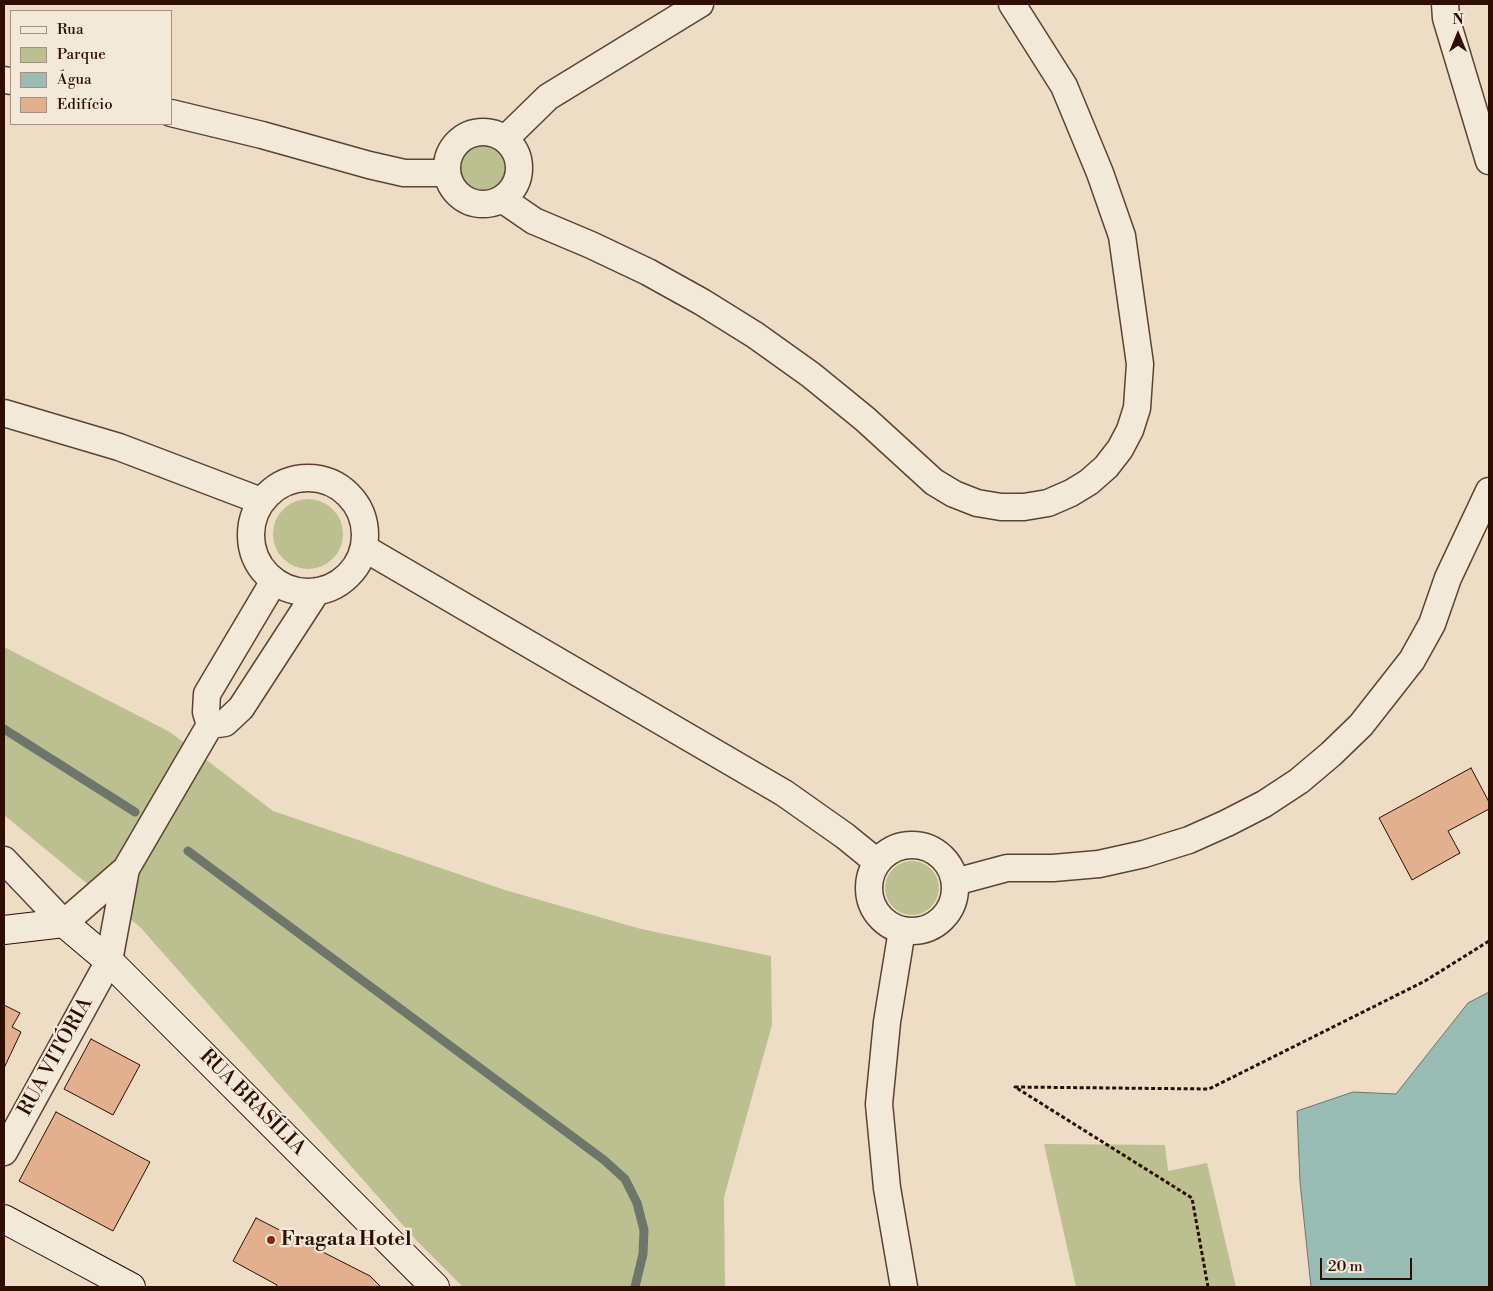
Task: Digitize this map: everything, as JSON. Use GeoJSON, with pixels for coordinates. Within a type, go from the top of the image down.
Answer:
{"type":"FeatureCollection","features":[{"type":"Feature","properties":{"kind":"street"},"geometry":{"type":"LineString","coordinates":[[505,138],[548,97],[700,4]]}},
{"type":"Feature","properties":{"kind":"street"},"geometry":{"type":"LineString","coordinates":[[502,199],[534,221],[648,272],[702,302],[755,335],[827,388],[865,419],[934,482],[954,494],[977,503],[1000,507],[1024,507],[1048,503],[1071,493],[1089,482],[1106,467],[1120,449],[1130,430],[1137,408],[1140,364],[1122,236],[1100,172],[1064,86],[1012,4]]}},
{"type":"Feature","properties":{"kind":"street"},"geometry":{"type":"LineString","coordinates":[[1445,4],[1446,18],[1489,161]]}},
{"type":"Feature","properties":{"kind":"street"},"geometry":{"type":"LineString","coordinates":[[172,113],[262,135],[369,165],[404,172],[447,173]]}},
{"type":"Feature","properties":{"kind":"street"},"geometry":{"type":"LineString","coordinates":[[478,132],[492,133],[505,138],[514,149],[519,162],[519,177],[512,190],[502,199],[489,204],[475,203],[462,197],[452,186],[447,173],[448,159],[454,146],[464,137],[478,132]]}},
{"type":"Feature","properties":{"kind":"street"},"geometry":{"type":"LineString","coordinates":[[4,413],[119,446],[261,501]]}},
{"type":"Feature","properties":{"kind":"street"},"geometry":{"type":"LineString","coordinates":[[300,478],[322,479],[342,488],[358,505],[366,526],[364,548],[355,568],[338,584],[316,591],[294,590],[274,581],[258,564],[251,543],[252,521],[261,501],[278,485],[300,478]]}},
{"type":"Feature","properties":{"kind":"street"},"geometry":{"type":"LineString","coordinates":[[955,882],[1007,868],[1053,868],[1099,864],[1144,854],[1189,840],[1227,824],[1264,804],[1299,781],[1361,725],[1412,660],[1432,624],[1448,578],[1489,491]]}},
{"type":"Feature","properties":{"kind":"street"},"geometry":{"type":"LineString","coordinates":[[364,548],[784,793],[845,836],[877,862]]}},
{"type":"Feature","properties":{"kind":"street"},"geometry":{"type":"LineString","coordinates":[[4,930],[64,923],[126,869],[210,725],[206,712],[208,694],[274,581]]}},
{"type":"Feature","properties":{"kind":"street"},"geometry":{"type":"LineString","coordinates":[[210,725],[225,723],[241,708],[316,591]]}},
{"type":"Feature","properties":{"kind":"street"},"geometry":{"type":"LineString","coordinates":[[906,845],[922,846],[938,853],[950,865],[955,882],[954,899],[947,914],[935,925],[919,931],[902,930],[886,923],[874,910],[869,894],[869,878],[877,862],[890,851],[906,845]]}},
{"type":"Feature","properties":{"kind":"street"},"geometry":{"type":"LineString","coordinates":[[4,860],[64,923]]}},
{"type":"Feature","properties":{"kind":"street","name":"RUA VITÓRIA"},"geometry":{"type":"LineString","coordinates":[[4,1152],[109,961],[126,869]]}},
{"type":"Feature","properties":{"kind":"street","name":"RUA BRASÍLIA"},"geometry":{"type":"LineString","coordinates":[[64,923],[109,961],[435,1287]]}},
{"type":"Feature","properties":{"kind":"street"},"geometry":{"type":"LineString","coordinates":[[902,930],[887,1022],[879,1104],[887,1188],[904,1287]]}},
{"type":"Feature","properties":{"kind":"street"},"geometry":{"type":"LineString","coordinates":[[4,1219],[132,1287]]}},
{"type":"Feature","properties":{"kind":"path"},"geometry":{"type":"LineString","coordinates":[[1208,1287],[1192,1198],[1015,1087],[1209,1089],[1425,980],[1489,941]]}},
{"type":"Feature","properties":{"kind":"green space"},"geometry":{"type":"Polygon","coordinates":[[[487,146],[499,152],[504,159],[504,177],[499,184],[492,189],[479,190],[467,184],[462,177],[461,164],[467,152],[474,147],[487,146]]]}},
{"type":"Feature","properties":{"kind":"green space"},"geometry":{"type":"Polygon","coordinates":[[[315,499],[328,505],[337,514],[341,520],[343,534],[341,548],[333,559],[322,567],[301,569],[294,567],[283,559],[275,548],[273,527],[275,520],[283,509],[294,501],[315,499]]]}},
{"type":"Feature","properties":{"kind":"green space"},"geometry":{"type":"Polygon","coordinates":[[[4,647],[170,732],[273,811],[505,890],[641,929],[771,956],[772,1025],[724,1197],[725,1287],[463,1287],[417,1241],[141,928],[4,815],[4,647]]]}},
{"type":"Feature","properties":{"kind":"green space"},"geometry":{"type":"Polygon","coordinates":[[[912,861],[922,863],[931,869],[937,878],[939,888],[937,898],[931,907],[922,913],[912,915],[902,913],[893,907],[887,898],[885,888],[887,878],[893,869],[902,863],[912,861]]]}},
{"type":"Feature","properties":{"kind":"green space"},"geometry":{"type":"Polygon","coordinates":[[[1044,1144],[1165,1145],[1168,1171],[1207,1163],[1236,1287],[1076,1287],[1044,1144]]]}},
{"type":"Feature","properties":{"kind":"water"},"geometry":{"type":"Polygon","coordinates":[[[1489,992],[1489,1287],[1311,1287],[1300,1182],[1297,1111],[1353,1092],[1396,1094],[1468,1003],[1489,992]]]}},
{"type":"Feature","properties":{"kind":"building"},"geometry":{"type":"Polygon","coordinates":[[[1471,768],[1489,802],[1489,809],[1448,831],[1460,853],[1412,880],[1379,818],[1471,768]]]}},
{"type":"Feature","properties":{"kind":"building"},"geometry":{"type":"Polygon","coordinates":[[[4,1005],[20,1013],[12,1027],[21,1032],[4,1068],[4,1005]]]}},
{"type":"Feature","properties":{"kind":"building"},"geometry":{"type":"Polygon","coordinates":[[[91,1039],[140,1065],[113,1115],[64,1089],[91,1039]]]}},
{"type":"Feature","properties":{"kind":"building"},"geometry":{"type":"Polygon","coordinates":[[[56,1112],[150,1162],[113,1231],[19,1181],[56,1112]]]}},
{"type":"Feature","properties":{"kind":"building","name":"Fragata Hotel"},"geometry":{"type":"Polygon","coordinates":[[[256,1218],[370,1276],[381,1287],[276,1287],[277,1285],[233,1261],[256,1218]]]}},
{"type":"Feature","properties":{"kind":"waterway"},"geometry":{"type":"LineString","coordinates":[[4,729],[135,812]]}},
{"type":"Feature","properties":{"kind":"waterway"},"geometry":{"type":"LineString","coordinates":[[188,851],[604,1160],[625,1179],[637,1203],[644,1230],[643,1254],[635,1287]]}},
{"type":"Feature","properties":{"kind":"place","name":"Fragata Hotel"},"geometry":{"type":"Point","coordinates":[271,1240]}}]}
